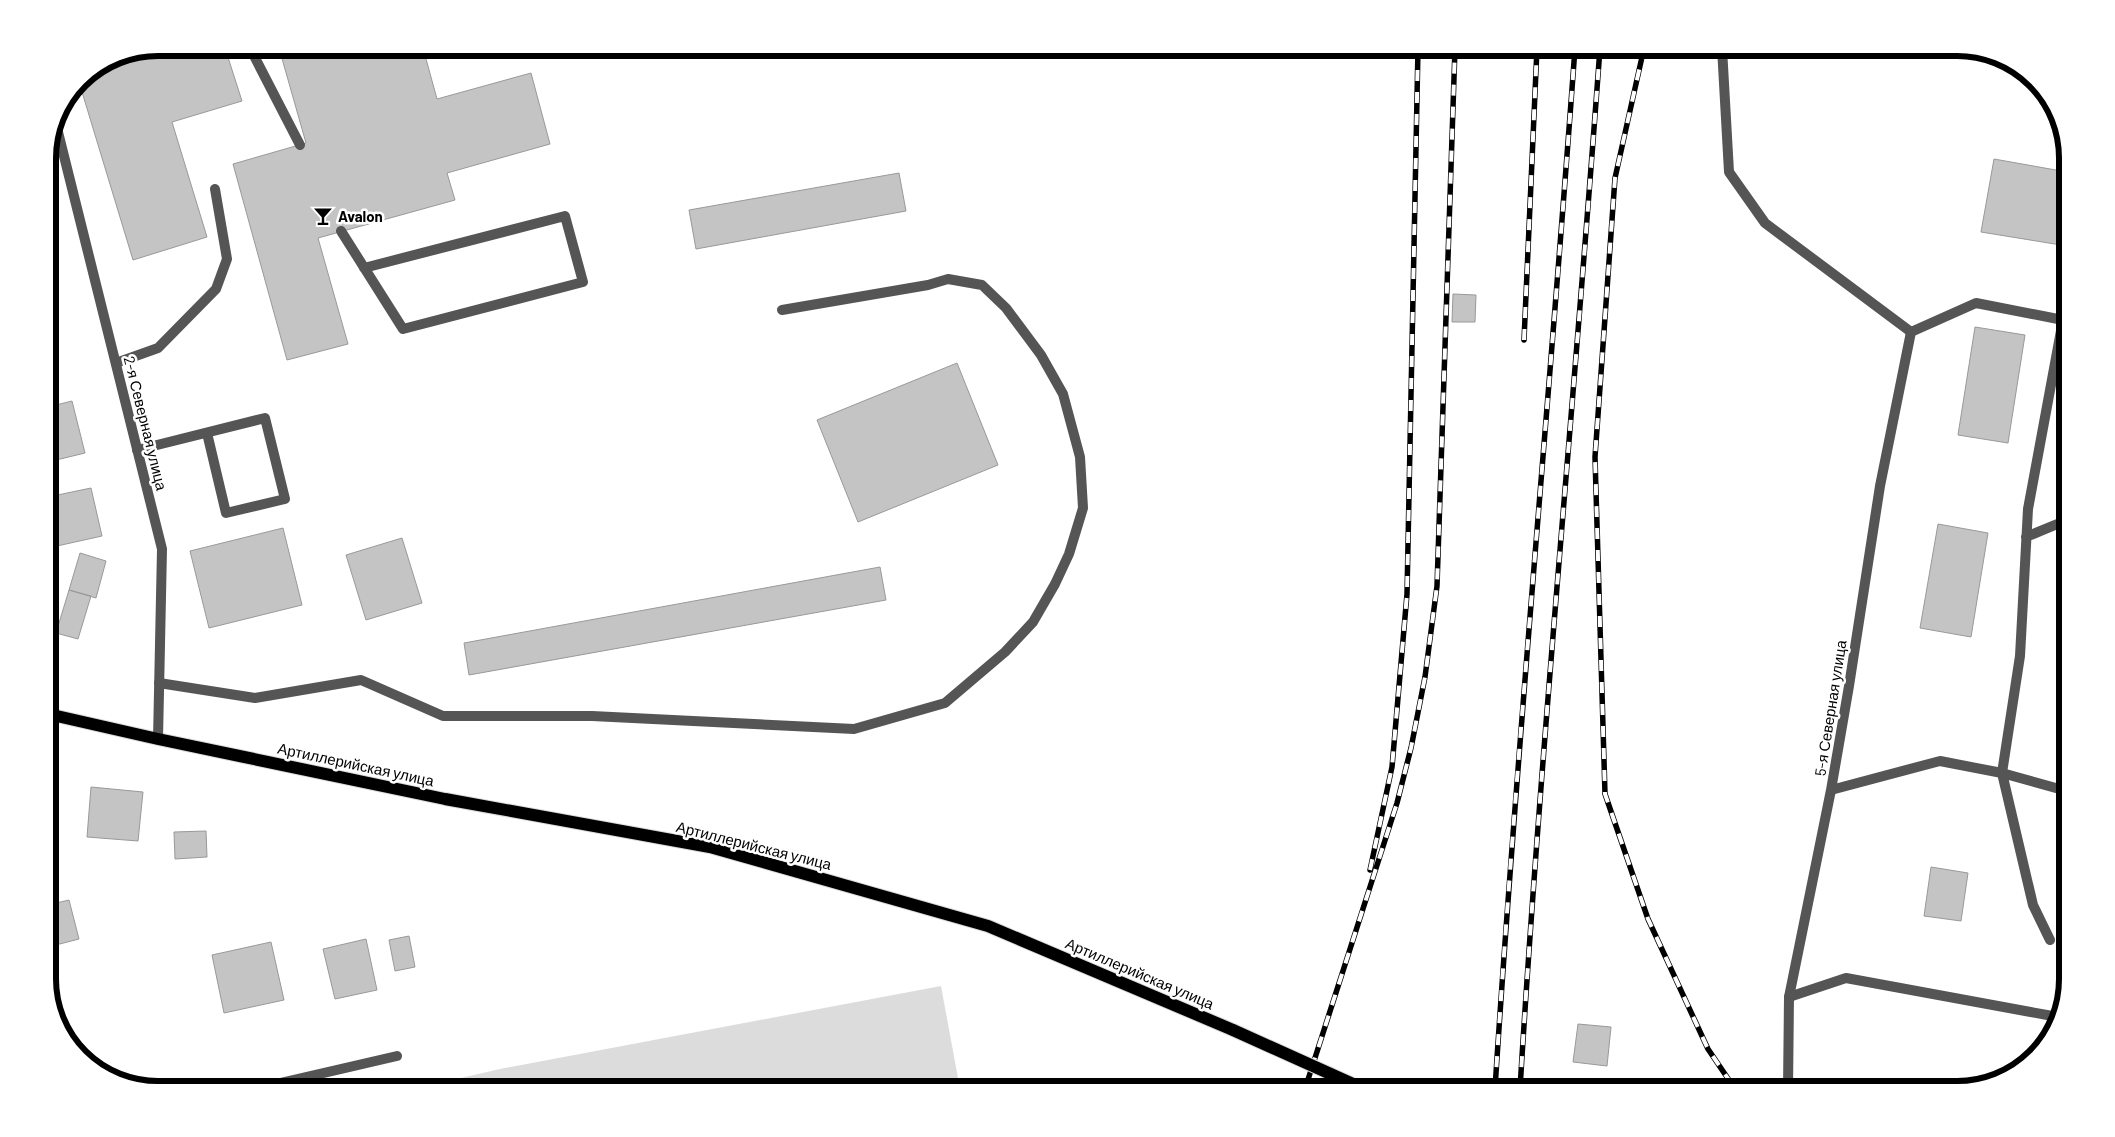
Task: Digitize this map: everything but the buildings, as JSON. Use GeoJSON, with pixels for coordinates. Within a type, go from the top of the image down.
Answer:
{"type":"FeatureCollection","features":[{"type":"Feature","properties":{"kind":"main road","name":"Артиллерийская улица"},"geometry":{"type":"LineString","coordinates":[[56,716],[445,799],[710,847],[988,926],[1233,1030],[1344,1081]]}},
{"type":"Feature","properties":{"kind":"street"},"geometry":{"type":"LineString","coordinates":[[254,56],[300,145]]}},
{"type":"Feature","properties":{"kind":"street"},"geometry":{"type":"LineString","coordinates":[[1722,56],[1729,172],[1765,223],[1912,332],[1976,304],[2059,319]]}},
{"type":"Feature","properties":{"kind":"street","name":"2-я Северная улица"},"geometry":{"type":"LineString","coordinates":[[59,136],[162,548],[158,739]]}},
{"type":"Feature","properties":{"kind":"street"},"geometry":{"type":"LineString","coordinates":[[116,363],[158,348],[216,289],[227,259],[215,189]]}},
{"type":"Feature","properties":{"kind":"street"},"geometry":{"type":"LineString","coordinates":[[342,232],[364,268],[403,329],[583,282],[565,216],[364,268]]}},
{"type":"Feature","properties":{"kind":"street"},"geometry":{"type":"LineString","coordinates":[[159,683],[255,698],[361,680],[443,716],[592,716],[854,729],[945,703],[1005,652],[1034,622],[1069,554],[1083,508],[1080,456],[1063,394],[1041,355],[1012,316],[982,285],[948,279],[928,285],[782,310]]}},
{"type":"Feature","properties":{"kind":"street","name":"5-я Северная улица"},"geometry":{"type":"LineString","coordinates":[[1788,1081],[1790,997],[1850,686],[1880,486],[1912,332]]}},
{"type":"Feature","properties":{"kind":"street"},"geometry":{"type":"LineString","coordinates":[[2050,940],[2033,905],[2002,772],[2020,656],[2028,509],[2059,351]]}},
{"type":"Feature","properties":{"kind":"street"},"geometry":{"type":"LineString","coordinates":[[137,450],[266,418],[285,498],[226,513],[207,433]]}},
{"type":"Feature","properties":{"kind":"street"},"geometry":{"type":"LineString","coordinates":[[2026,537],[2059,523]]}},
{"type":"Feature","properties":{"kind":"street"},"geometry":{"type":"LineString","coordinates":[[1831,790],[1940,761],[2002,772],[2059,789]]}},
{"type":"Feature","properties":{"kind":"street"},"geometry":{"type":"LineString","coordinates":[[1790,997],[1846,978],[2051,1016]]}},
{"type":"Feature","properties":{"kind":"street"},"geometry":{"type":"LineString","coordinates":[[293,1081],[397,1056]]}},
{"type":"Feature","properties":{"kind":"shaded area"},"geometry":{"type":"Polygon","coordinates":[[[941,986],[959,1081],[448,1081],[500,1069],[941,986]]]}},
{"type":"Feature","properties":{"kind":"railway"},"geometry":{"type":"LineString","coordinates":[[1370,870],[1392,767],[1407,594],[1418,56]]}},
{"type":"Feature","properties":{"kind":"railway"},"geometry":{"type":"LineString","coordinates":[[1308,1081],[1397,803],[1411,748],[1425,677],[1437,586],[1455,56]]}},
{"type":"Feature","properties":{"kind":"railway"},"geometry":{"type":"LineString","coordinates":[[1524,340],[1537,56]]}},
{"type":"Feature","properties":{"kind":"railway"},"geometry":{"type":"LineString","coordinates":[[1496,1081],[1513,829],[1574,56]]}},
{"type":"Feature","properties":{"kind":"railway"},"geometry":{"type":"LineString","coordinates":[[1520,1081],[1548,699],[1599,56]]}},
{"type":"Feature","properties":{"kind":"railway"},"geometry":{"type":"LineString","coordinates":[[1642,56],[1615,178],[1595,457],[1605,794],[1648,919],[1708,1049],[1730,1081]]}},
{"type":"Feature","properties":{"kind":"place","name":"Avalon"},"geometry":{"type":"Point","coordinates":[323,216]}}]}
